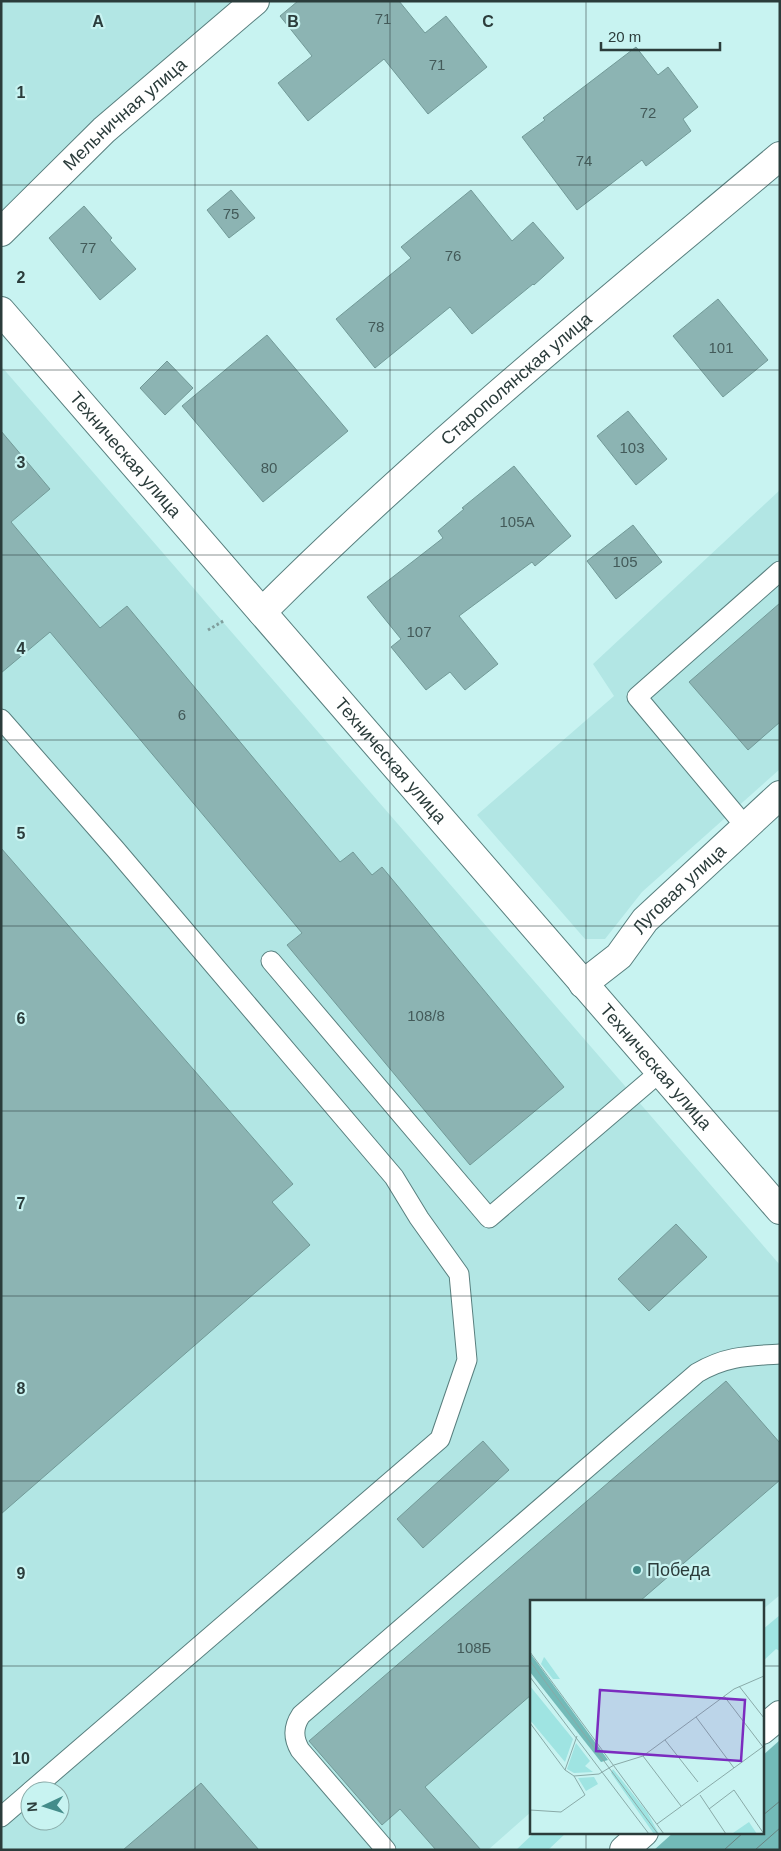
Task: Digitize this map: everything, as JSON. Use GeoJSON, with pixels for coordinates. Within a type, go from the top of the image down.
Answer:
{"type":"FeatureCollection","features":[{"type":"Feature","properties":{"kind":"street","name":"Мельничная улица"},"geometry":{"type":"LineString","coordinates":[[1,232],[104,130],[255,1]]}},
{"type":"Feature","properties":{"kind":"street","name":"Старополянская улица"},"geometry":{"type":"LineString","coordinates":[[262,612],[375,503],[534,362],[780,156]]}},
{"type":"Feature","properties":{"kind":"street","name":"Техническая улица"},"geometry":{"type":"LineString","coordinates":[[1,311],[780,1210]]}},
{"type":"Feature","properties":{"kind":"street","name":"Луговая улица"},"geometry":{"type":"LineString","coordinates":[[583,984],[619,956],[645,920],[745,826],[780,796]]}},
{"type":"Feature","properties":{"kind":"street"},"geometry":{"type":"LineString","coordinates":[[764,1728],[780,1715]]}},
{"type":"Feature","properties":{"kind":"street"},"geometry":{"type":"LineString","coordinates":[[624,1850],[642,1834]]}},
{"type":"Feature","properties":{"kind":"lane"},"geometry":{"type":"LineString","coordinates":[[745,826],[637,697],[780,571]]}},
{"type":"Feature","properties":{"kind":"lane"},"geometry":{"type":"LineString","coordinates":[[1,719],[116,850],[394,1177],[459,1274],[467,1360],[440,1439],[43,1781]]}},
{"type":"Feature","properties":{"kind":"lane"},"geometry":{"type":"LineString","coordinates":[[271,961],[489,1218],[660,1072]]}},
{"type":"Feature","properties":{"kind":"lane"},"geometry":{"type":"LineString","coordinates":[[386,1850],[300,1750],[294,1734],[297,1721],[301,1715],[697,1373],[729,1358],[780,1354]]}},
{"type":"Feature","properties":{"kind":"lane"},"geometry":{"type":"LineString","coordinates":[[1,1817],[20,1801]]}},
{"type":"Feature","properties":{"kind":"shaded area"},"geometry":{"type":"Polygon","coordinates":[[[1,1],[238,1],[1,214],[1,1]]]}},
{"type":"Feature","properties":{"kind":"shaded area"},"geometry":{"type":"Polygon","coordinates":[[[1,366],[780,1265],[780,1595],[764,1608],[764,1600],[530,1600],[530,1813],[488,1850],[1,1850],[1,366]]]}},
{"type":"Feature","properties":{"kind":"shaded area"},"geometry":{"type":"Polygon","coordinates":[[[780,490],[780,769],[642,892],[605,939],[585,939],[477,815],[614,696],[593,664],[780,490]]]}},
{"type":"Feature","properties":{"kind":"shaded area"},"geometry":{"type":"Polygon","coordinates":[[[780,1615],[780,1651],[776,1649],[764,1660],[764,1628],[780,1615]]]}},
{"type":"Feature","properties":{"kind":"shaded area"},"geometry":{"type":"Polygon","coordinates":[[[780,1740],[780,1850],[654,1850],[672,1834],[764,1834],[764,1754],[780,1740]]]}},
{"type":"Feature","properties":{"kind":"shaded area"},"geometry":{"type":"Polygon","coordinates":[[[533,1834],[565,1834],[548,1850],[516,1850],[533,1834]]]}},
{"type":"Feature","properties":{"kind":"building"},"geometry":{"type":"Polygon","coordinates":[[[298,1],[399,1],[425,33],[446,16],[487,67],[428,114],[384,59],[308,121],[278,83],[312,56],[280,16],[298,1]]]}},
{"type":"Feature","properties":{"kind":"building"},"geometry":{"type":"Polygon","coordinates":[[[636,47],[658,75],[668,67],[698,107],[683,119],[691,131],[646,166],[642,160],[577,210],[522,137],[545,120],[543,118],[636,47]]]}},
{"type":"Feature","properties":{"kind":"building"},"geometry":{"type":"Polygon","coordinates":[[[231,190],[255,218],[229,238],[207,210],[231,190]]]}},
{"type":"Feature","properties":{"kind":"building"},"geometry":{"type":"Polygon","coordinates":[[[471,190],[512,241],[533,222],[564,258],[534,285],[472,334],[450,307],[375,368],[336,319],[411,258],[401,247],[471,190]]]}},
{"type":"Feature","properties":{"kind":"building"},"geometry":{"type":"Polygon","coordinates":[[[84,206],[112,238],[110,240],[136,269],[100,300],[49,238],[84,206]]]}},
{"type":"Feature","properties":{"kind":"building"},"geometry":{"type":"Polygon","coordinates":[[[718,299],[768,360],[723,397],[673,336],[718,299]]]}},
{"type":"Feature","properties":{"kind":"building"},"geometry":{"type":"Polygon","coordinates":[[[267,335],[348,431],[263,502],[182,406],[267,335]]]}},
{"type":"Feature","properties":{"kind":"building"},"geometry":{"type":"Polygon","coordinates":[[[167,361],[193,388],[165,415],[140,388],[167,361]]]}},
{"type":"Feature","properties":{"kind":"building"},"geometry":{"type":"Polygon","coordinates":[[[628,411],[667,459],[636,485],[597,436],[628,411]]]}},
{"type":"Feature","properties":{"kind":"building"},"geometry":{"type":"Polygon","coordinates":[[[1,431],[50,489],[11,522],[100,628],[127,606],[340,862],[353,852],[372,875],[382,867],[564,1087],[470,1165],[287,945],[302,933],[50,632],[1,673],[1,431]]]}},
{"type":"Feature","properties":{"kind":"building"},"geometry":{"type":"Polygon","coordinates":[[[514,466],[571,536],[535,566],[532,562],[459,616],[498,664],[465,690],[450,672],[426,690],[391,647],[401,639],[367,597],[443,538],[438,531],[464,509],[462,508],[514,466]]]}},
{"type":"Feature","properties":{"kind":"building"},"geometry":{"type":"Polygon","coordinates":[[[633,525],[662,562],[616,599],[587,561],[633,525]]]}},
{"type":"Feature","properties":{"kind":"building"},"geometry":{"type":"Polygon","coordinates":[[[780,603],[780,722],[748,750],[689,682],[780,603]]]}},
{"type":"Feature","properties":{"kind":"building"},"geometry":{"type":"Polygon","coordinates":[[[1,848],[293,1184],[272,1202],[310,1245],[1,1514],[1,848]]]}},
{"type":"Feature","properties":{"kind":"building"},"geometry":{"type":"Polygon","coordinates":[[[676,1224],[707,1257],[649,1311],[618,1279],[676,1224]]]}},
{"type":"Feature","properties":{"kind":"building"},"geometry":{"type":"Polygon","coordinates":[[[726,1381],[780,1443],[780,1480],[641,1600],[530,1600],[530,1696],[425,1787],[481,1850],[436,1850],[400,1809],[382,1825],[309,1741],[726,1381]]]}},
{"type":"Feature","properties":{"kind":"building"},"geometry":{"type":"Polygon","coordinates":[[[483,1441],[509,1470],[423,1548],[397,1519],[483,1441]]]}},
{"type":"Feature","properties":{"kind":"building"},"geometry":{"type":"Polygon","coordinates":[[[201,1783],[259,1850],[123,1850],[201,1783]]]}},
{"type":"Feature","properties":{"kind":"tram line"},"geometry":{"type":"LineString","coordinates":[[764,1814],[780,1801]]}},
{"type":"Feature","properties":{"kind":"tram line"},"geometry":{"type":"LineString","coordinates":[[755,1850],[780,1828]]}},
{"type":"Feature","properties":{"kind":"tram line"},"geometry":{"type":"LineString","coordinates":[[724,1850],[742,1834]]}},
{"type":"Feature","properties":{"kind":"place","name":"Победа"},"geometry":{"type":"Point","coordinates":[637,1570]}}]}
